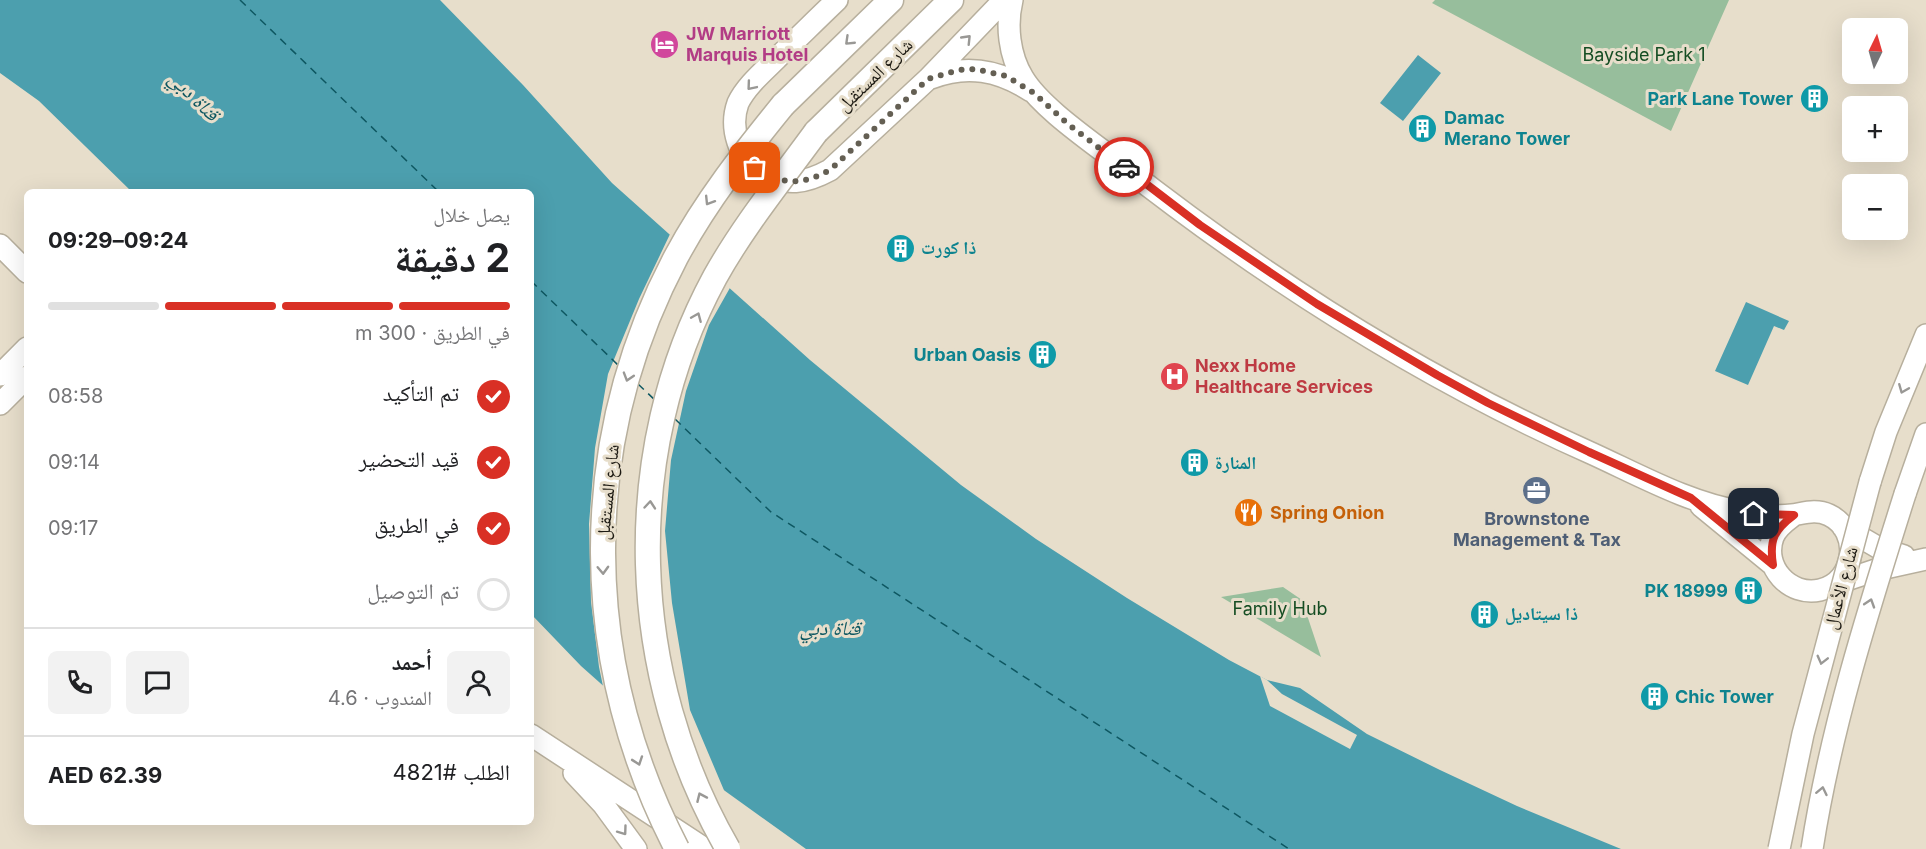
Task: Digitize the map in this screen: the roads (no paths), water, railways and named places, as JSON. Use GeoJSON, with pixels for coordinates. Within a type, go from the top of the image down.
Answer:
{"type":"FeatureCollection","features":[{"type":"Feature","properties":{"kind":"main road","name":"شارع المستقبل"},"geometry":{"type":"LineString","coordinates":[[678,849],[645,780],[630,737],[610,650],[604,605],[604,514],[608,470],[615,425],[626,381],[657,296],[677,255],[719,186],[783,105],[891,0]]}},
{"type":"Feature","properties":{"kind":"main road","name":"شارع المستقبل"},"geometry":{"type":"LineString","coordinates":[[728,849],[690,771],[664,690],[650,607],[648,554],[652,480],[658,438],[668,397],[696,316],[736,241],[761,204],[816,132],[951,0]]}},
{"type":"Feature","properties":{"kind":"street"},"geometry":{"type":"LineString","coordinates":[[837,0],[759,76],[738,103],[735,120],[739,146],[755,168],[772,178],[792,183],[812,180],[830,170],[928,79],[1004,0]]}},
{"type":"Feature","properties":{"kind":"street"},"geometry":{"type":"LineString","coordinates":[[1012,0],[1009,24],[1010,43],[1023,78],[1034,93]]}},
{"type":"Feature","properties":{"kind":"street"},"geometry":{"type":"LineString","coordinates":[[928,79],[959,70],[975,69],[1006,76],[1034,93],[1068,124],[1143,183],[1258,266],[1437,375],[1488,403],[1589,452],[1691,498],[1741,512],[1767,515],[1794,515],[1812,511],[1822,513],[1879,548],[1923,559]]}},
{"type":"Feature","properties":{"kind":"street"},"geometry":{"type":"LineString","coordinates":[[0,245],[24,269]]}},
{"type":"Feature","properties":{"kind":"street","name":"شارع الأعمال"},"geometry":{"type":"LineString","coordinates":[[1779,849],[1803,734],[1870,482],[1886,432],[1926,335]]}},
{"type":"Feature","properties":{"kind":"street"},"geometry":{"type":"LineString","coordinates":[[0,375],[24,351]]}},
{"type":"Feature","properties":{"kind":"street"},"geometry":{"type":"LineString","coordinates":[[0,404],[24,380]]}},
{"type":"Feature","properties":{"kind":"street","name":"شارع الأعمال"},"geometry":{"type":"LineString","coordinates":[[1812,849],[1820,797],[1839,713],[1864,623],[1926,434]]}},
{"type":"Feature","properties":{"kind":"street"},"geometry":{"type":"LineString","coordinates":[[1691,498],[1773,565],[1783,580],[1798,589],[1822,590],[1876,570],[1923,559]]}},
{"type":"Feature","properties":{"kind":"street"},"geometry":{"type":"LineString","coordinates":[[1773,565],[1771,550],[1774,536],[1782,524],[1794,515]]}},
{"type":"Feature","properties":{"kind":"street"},"geometry":{"type":"LineString","coordinates":[[1834,585],[1848,568],[1851,558],[1851,547],[1843,527]]}},
{"type":"Feature","properties":{"kind":"street"},"geometry":{"type":"LineString","coordinates":[[536,738],[583,782],[621,827],[636,849]]}},
{"type":"Feature","properties":{"kind":"street"},"geometry":{"type":"LineString","coordinates":[[536,738],[705,849]]}},
{"type":"Feature","properties":{"kind":"water","name":"قناة دبي"},"geometry":{"type":"Polygon","coordinates":[[[0,0],[440,0],[523,85],[612,183],[810,360],[961,485],[1036,539],[1229,660],[1267,680],[1300,688],[1367,734],[1517,806],[1621,849],[806,849],[707,778],[581,666],[534,617],[534,189],[129,189],[39,101],[0,73],[0,0]]]}},
{"type":"Feature","properties":{"kind":"water"},"geometry":{"type":"Polygon","coordinates":[[[1418,55],[1441,73],[1403,121],[1380,103],[1418,55]]]}},
{"type":"Feature","properties":{"kind":"water"},"geometry":{"type":"Polygon","coordinates":[[[1746,302],[1789,321],[1784,330],[1774,326],[1748,385],[1715,371],[1746,302]]]}},
{"type":"Feature","properties":{"kind":"place","name":"JW Marriott Marquis Hotel"},"geometry":{"type":"Point","coordinates":[665,44]}},
{"type":"Feature","properties":{"kind":"place","name":"Park Lane Tower"},"geometry":{"type":"Point","coordinates":[1814,99]}},
{"type":"Feature","properties":{"kind":"place","name":"Damac Merano Tower"},"geometry":{"type":"Point","coordinates":[1423,128]}},
{"type":"Feature","properties":{"kind":"place","name":"ذا كورت"},"geometry":{"type":"Point","coordinates":[900,248]}},
{"type":"Feature","properties":{"kind":"place","name":"Urban Oasis"},"geometry":{"type":"Point","coordinates":[1042,355]}},
{"type":"Feature","properties":{"kind":"place","name":"Nexx Home Healthcare Services"},"geometry":{"type":"Point","coordinates":[1174,376]}},
{"type":"Feature","properties":{"kind":"place","name":"المنارة"},"geometry":{"type":"Point","coordinates":[1194,463]}},
{"type":"Feature","properties":{"kind":"place","name":"Brownstone Management & Tax"},"geometry":{"type":"Point","coordinates":[1537,490]}},
{"type":"Feature","properties":{"kind":"place","name":"Spring Onion"},"geometry":{"type":"Point","coordinates":[1249,513]}},
{"type":"Feature","properties":{"kind":"place","name":"PK 18999"},"geometry":{"type":"Point","coordinates":[1749,591]}},
{"type":"Feature","properties":{"kind":"place","name":"ذا سيتاديل"},"geometry":{"type":"Point","coordinates":[1484,614]}},
{"type":"Feature","properties":{"kind":"place","name":"Chic Tower"},"geometry":{"type":"Point","coordinates":[1654,697]}},
{"type":"Feature","properties":{"kind":"park label","name":"Bayside Park 1"},"geometry":{"type":"Point","coordinates":[1644,55]}},
{"type":"Feature","properties":{"kind":"park label","name":"Family Hub"},"geometry":{"type":"Point","coordinates":[1280,609]}}]}
